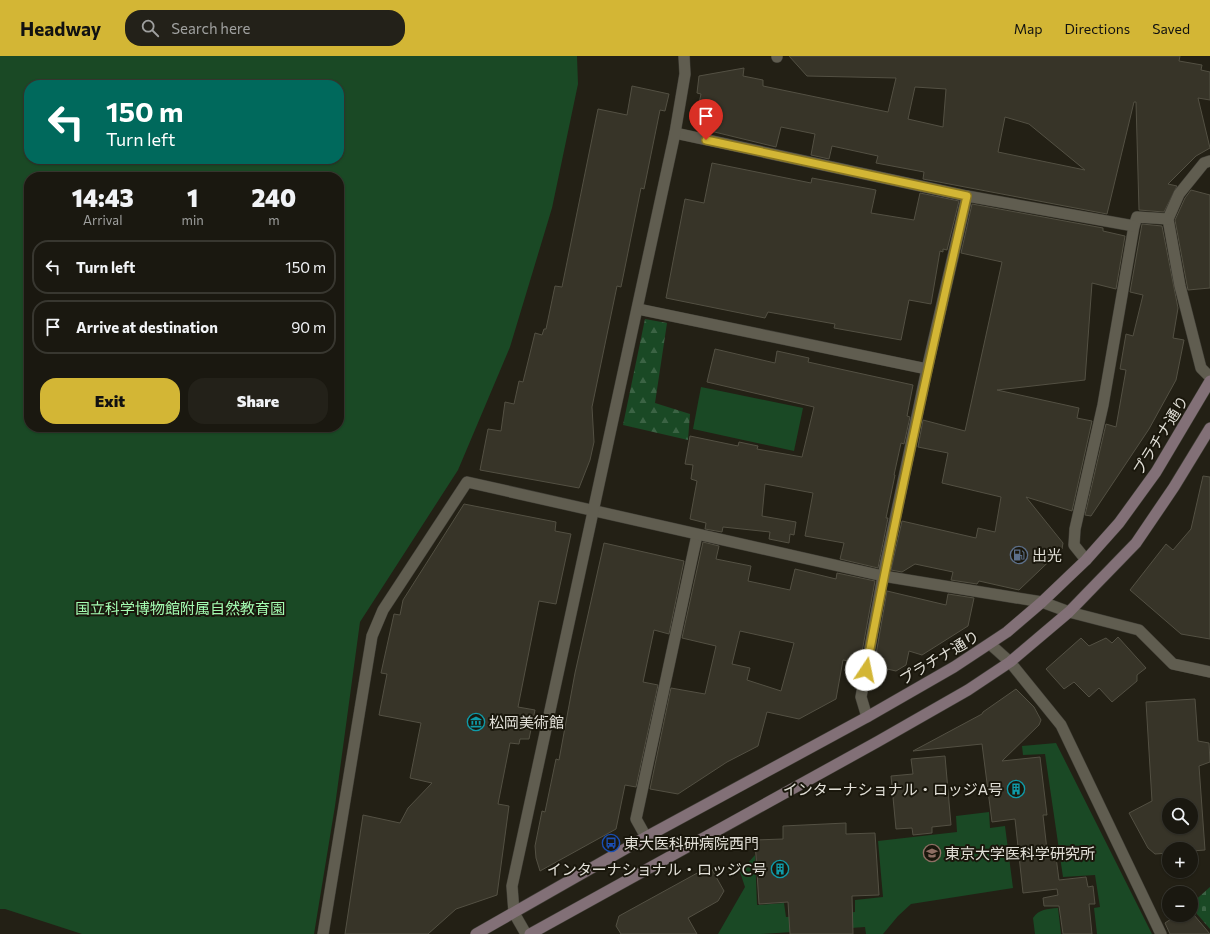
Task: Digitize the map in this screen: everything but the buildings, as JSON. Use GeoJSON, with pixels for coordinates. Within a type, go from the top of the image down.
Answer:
{"type":"FeatureCollection","features":[{"type":"Feature","properties":{"kind":"main road","name":"プラチナ通り"},"geometry":{"type":"LineString","coordinates":[[476,934],[646,837],[867,717],[990,644],[1042,602],[1086,560],[1119,523],[1156,472],[1210,381]]}},
{"type":"Feature","properties":{"kind":"main road"},"geometry":{"type":"LineString","coordinates":[[530,934],[877,742],[968,690],[1010,662],[1069,612],[1136,542],[1174,487],[1210,428]]}},
{"type":"Feature","properties":{"kind":"street"},"geometry":{"type":"LineString","coordinates":[[526,934],[514,913],[512,886],[675,133],[685,74],[684,56]]}},
{"type":"Feature","properties":{"kind":"street"},"geometry":{"type":"LineString","coordinates":[[675,133],[967,196],[1134,226]]}},
{"type":"Feature","properties":{"kind":"street"},"geometry":{"type":"LineString","coordinates":[[1210,160],[1204,163],[1179,194],[1168,219],[1180,286],[1199,361],[1201,368],[1210,377]]}},
{"type":"Feature","properties":{"kind":"street"},"geometry":{"type":"LineString","coordinates":[[867,717],[860,697],[883,576],[927,369],[967,196]]}},
{"type":"Feature","properties":{"kind":"street"},"geometry":{"type":"LineString","coordinates":[[1086,560],[1074,545],[1075,529],[1103,406],[1134,226],[1137,217],[1168,219]]}},
{"type":"Feature","properties":{"kind":"street"},"geometry":{"type":"LineString","coordinates":[[638,309],[927,369]]}},
{"type":"Feature","properties":{"kind":"street"},"geometry":{"type":"LineString","coordinates":[[323,934],[372,636],[383,610],[467,482],[594,512],[883,576],[1042,602],[1069,612],[1139,630],[1173,664],[1210,672]]}},
{"type":"Feature","properties":{"kind":"street"},"geometry":{"type":"LineString","coordinates":[[646,837],[636,820],[697,535]]}},
{"type":"Feature","properties":{"kind":"street"},"geometry":{"type":"LineString","coordinates":[[990,644],[1010,662],[1061,725],[1161,934]]}},
{"type":"Feature","properties":{"kind":"green space","name":"国立科学博物館附属自然教育園"},"geometry":{"type":"Polygon","coordinates":[[[0,56],[577,56],[578,84],[552,208],[510,347],[458,470],[360,622],[335,806],[314,934],[82,934],[5,909],[0,909],[0,56]]]}},
{"type":"Feature","properties":{"kind":"green space"},"geometry":{"type":"Polygon","coordinates":[[[645,319],[667,323],[655,403],[690,414],[688,440],[623,425],[645,319]]]}},
{"type":"Feature","properties":{"kind":"green space"},"geometry":{"type":"Polygon","coordinates":[[[701,387],[803,408],[794,451],[693,429],[701,387]]]}},
{"type":"Feature","properties":{"kind":"green space"},"geometry":{"type":"Polygon","coordinates":[[[1056,743],[1152,934],[1097,934],[1094,908],[1100,907],[1095,875],[1063,877],[1045,754],[1023,755],[1022,746],[1056,743]]]}},
{"type":"Feature","properties":{"kind":"green space"},"geometry":{"type":"Polygon","coordinates":[[[989,812],[990,828],[1005,826],[1013,888],[911,904],[898,916],[883,934],[866,934],[865,927],[761,934],[718,934],[745,887],[740,872],[755,855],[757,905],[784,903],[786,917],[855,912],[855,900],[883,897],[878,841],[957,832],[956,816],[989,812]]]}},
{"type":"Feature","properties":{"kind":"green space"},"geometry":{"type":"Polygon","coordinates":[[[1210,887],[1210,929],[1198,915],[1198,898],[1210,887]]]}},
{"type":"Feature","properties":{"kind":"green space"},"geometry":{"type":"Polygon","coordinates":[[[1058,908],[1061,934],[1035,934],[1033,918],[1035,915],[1044,910],[1058,908]]]}},
{"type":"Feature","properties":{"kind":"place","name":"出光"},"geometry":{"type":"Point","coordinates":[1019,555]}},
{"type":"Feature","properties":{"kind":"place","name":"松岡美術館"},"geometry":{"type":"Point","coordinates":[476,722]}},
{"type":"Feature","properties":{"kind":"place","name":"インターナショナル・ロッジA号"},"geometry":{"type":"Point","coordinates":[1016,789]}},
{"type":"Feature","properties":{"kind":"place","name":"東大医科研病院西門"},"geometry":{"type":"Point","coordinates":[611,843]}},
{"type":"Feature","properties":{"kind":"place","name":"東京大学医科学研究所"},"geometry":{"type":"Point","coordinates":[932,853]}},
{"type":"Feature","properties":{"kind":"place","name":"インターナショナル・ロッジC号"},"geometry":{"type":"Point","coordinates":[780,869]}},
{"type":"Feature","properties":{"kind":"route"},"geometry":{"type":"LineString","coordinates":[[706,140],[967,196],[924,384],[883,576],[866,670]]}}]}
